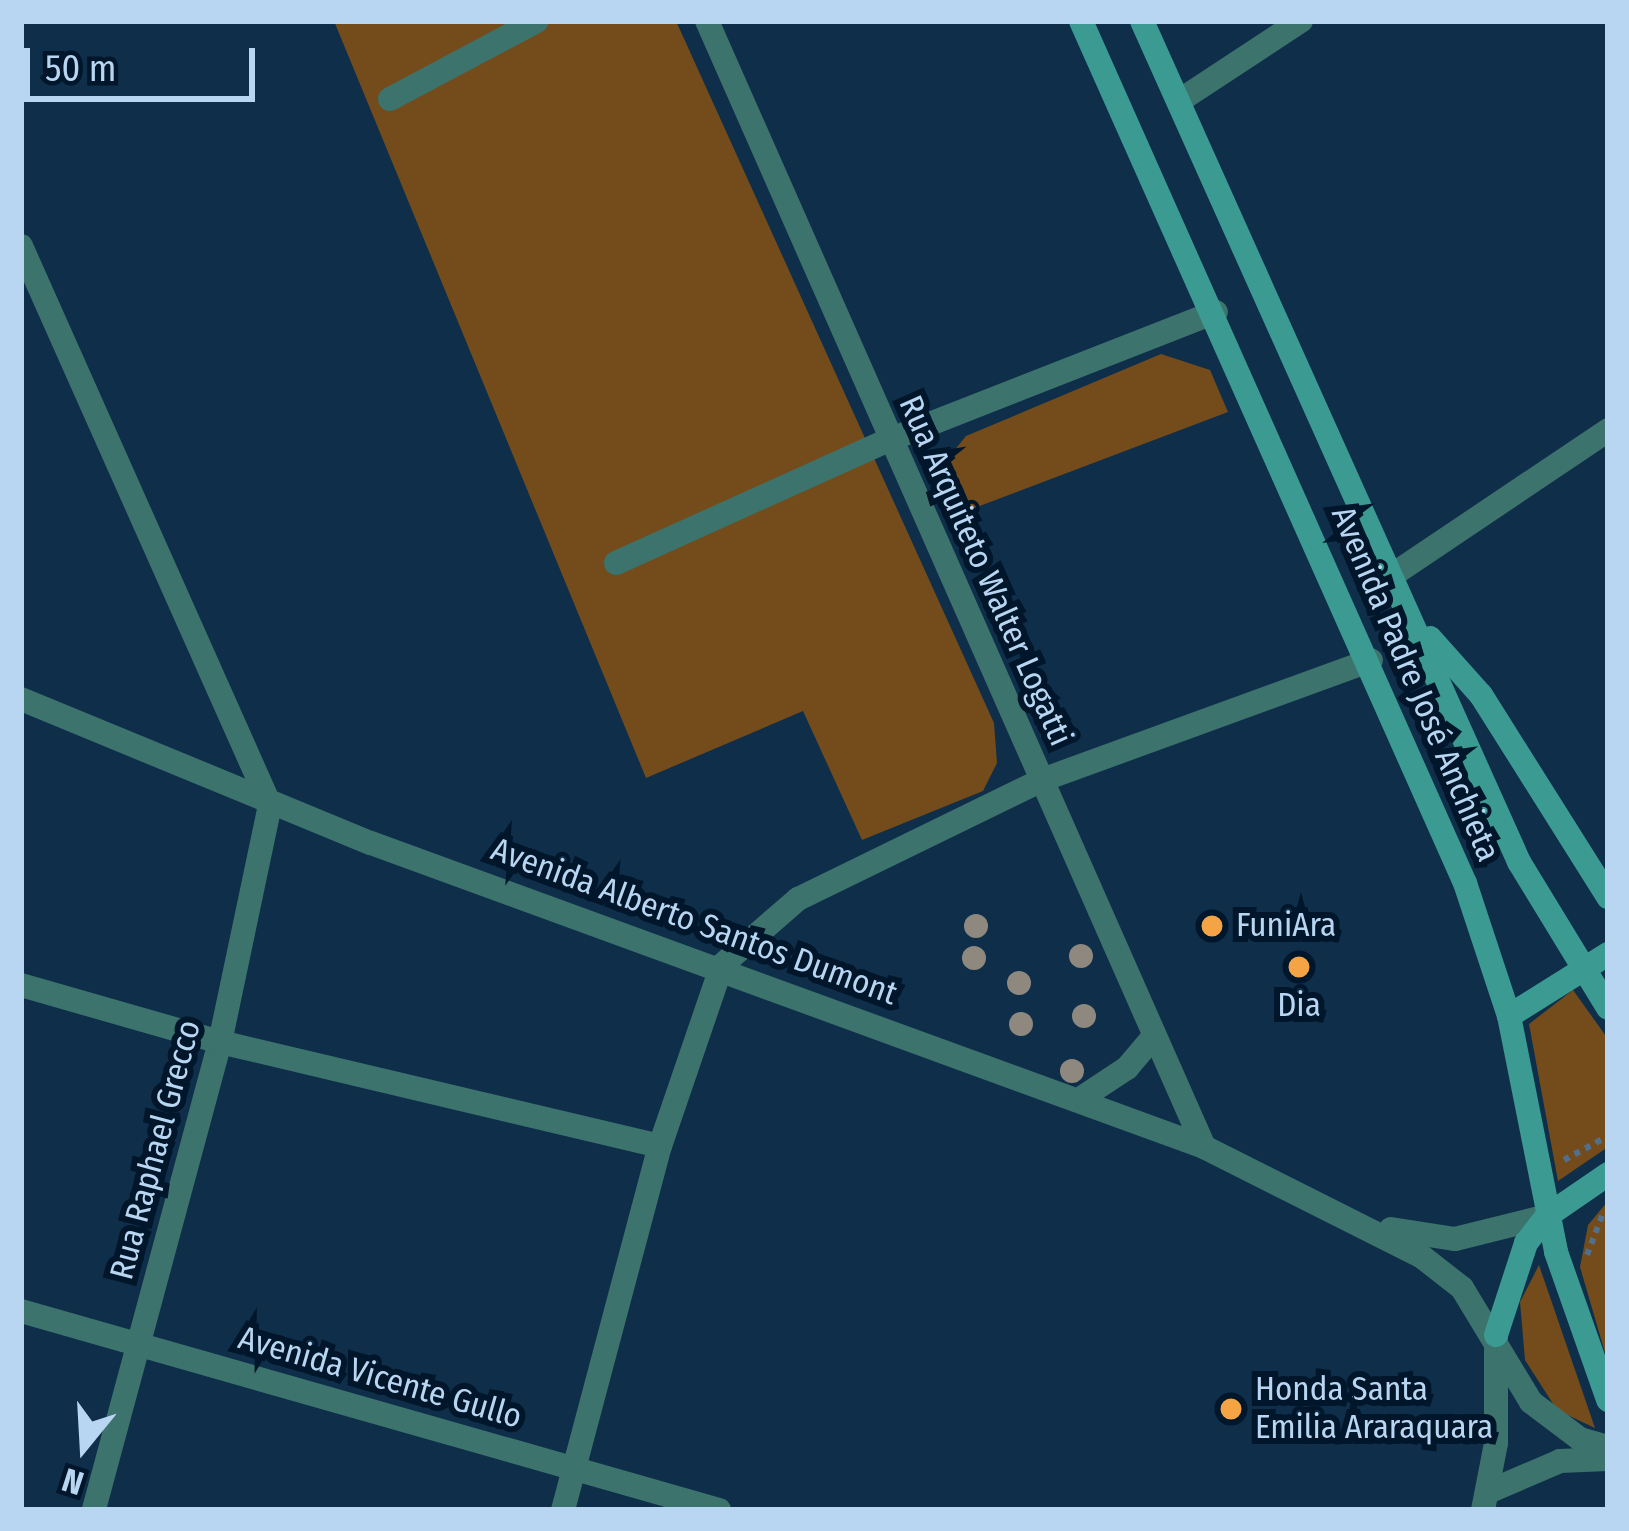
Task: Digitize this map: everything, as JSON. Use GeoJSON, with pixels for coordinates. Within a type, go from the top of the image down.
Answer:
{"type":"FeatureCollection","features":[{"type":"Feature","properties":{"kind":"main road","name":"Avenida Padre José Anchieta"},"geometry":{"type":"LineString","coordinates":[[1081,21],[1216,312],[1465,883],[1509,1016],[1547,1216],[1608,1400]]}},
{"type":"Feature","properties":{"kind":"main road","name":"Avenida Padre José Anchieta"},"geometry":{"type":"LineString","coordinates":[[1142,21],[1416,622],[1519,862],[1608,1008]]}},
{"type":"Feature","properties":{"kind":"main road"},"geometry":{"type":"LineString","coordinates":[[1416,622],[1481,695],[1608,897]]}},
{"type":"Feature","properties":{"kind":"main road"},"geometry":{"type":"LineString","coordinates":[[1509,1016],[1608,954]]}},
{"type":"Feature","properties":{"kind":"main road"},"geometry":{"type":"LineString","coordinates":[[1496,1334],[1516,1261],[1547,1216],[1608,1174]]}},
{"type":"Feature","properties":{"kind":"street"},"geometry":{"type":"LineString","coordinates":[[391,99],[537,21]]}},
{"type":"Feature","properties":{"kind":"street","name":"Rua Arquiteto Walter Logatti"},"geometry":{"type":"LineString","coordinates":[[707,21],[1204,1147]]}},
{"type":"Feature","properties":{"kind":"street"},"geometry":{"type":"LineString","coordinates":[[1179,101],[1301,21]]}},
{"type":"Feature","properties":{"kind":"street"},"geometry":{"type":"LineString","coordinates":[[21,246],[270,805]]}},
{"type":"Feature","properties":{"kind":"street"},"geometry":{"type":"LineString","coordinates":[[616,563],[889,440],[1216,312]]}},
{"type":"Feature","properties":{"kind":"street"},"geometry":{"type":"LineString","coordinates":[[1394,574],[1608,430]]}},
{"type":"Feature","properties":{"kind":"street"},"geometry":{"type":"LineString","coordinates":[[562,1510],[660,1146],[722,965],[798,899],[1042,780],[1371,660]]}},
{"type":"Feature","properties":{"kind":"street","name":"Avenida Alberto Santos Dumont"},"geometry":{"type":"LineString","coordinates":[[21,699],[270,805],[1083,1097],[1204,1147],[1421,1256],[1462,1288],[1496,1334],[1531,1402],[1580,1439],[1608,1447]]}},
{"type":"Feature","properties":{"kind":"street","name":"Rua Raphael Grecco"},"geometry":{"type":"LineString","coordinates":[[94,1510],[220,1042],[270,805]]}},
{"type":"Feature","properties":{"kind":"street"},"geometry":{"type":"LineString","coordinates":[[21,985],[220,1042],[660,1146]]}},
{"type":"Feature","properties":{"kind":"street"},"geometry":{"type":"LineString","coordinates":[[1083,1097],[1127,1067],[1154,1036]]}},
{"type":"Feature","properties":{"kind":"street","name":"Avenida Alberto Santos Dumont"},"geometry":{"type":"LineString","coordinates":[[1340,1215],[1455,1239],[1547,1216]]}},
{"type":"Feature","properties":{"kind":"street","name":"Avenida Vicente Gullo"},"geometry":{"type":"LineString","coordinates":[[21,1311],[719,1510]]}},
{"type":"Feature","properties":{"kind":"street"},"geometry":{"type":"LineString","coordinates":[[1486,1501],[1496,1334]]}},
{"type":"Feature","properties":{"kind":"street"},"geometry":{"type":"LineString","coordinates":[[1486,1501],[1560,1462],[1608,1459]]}},
{"type":"Feature","properties":{"kind":"path"},"geometry":{"type":"LineString","coordinates":[[1538,1174],[1608,1136]]}},
{"type":"Feature","properties":{"kind":"shaded area"},"geometry":{"type":"Polygon","coordinates":[[[334,21],[676,21],[994,723],[997,763],[983,791],[862,840],[803,711],[646,778],[334,21]]]}},
{"type":"Feature","properties":{"kind":"shaded area"},"geometry":{"type":"Polygon","coordinates":[[[1161,354],[1210,370],[1228,412],[956,515],[943,488],[946,461],[966,436],[1161,354]]]}},
{"type":"Feature","properties":{"kind":"shaded area"},"geometry":{"type":"Polygon","coordinates":[[[1573,990],[1608,1039],[1608,1147],[1558,1181],[1529,1024],[1573,990]]]}},
{"type":"Feature","properties":{"kind":"shaded area"},"geometry":{"type":"Polygon","coordinates":[[[1608,1201],[1608,1363],[1580,1267],[1588,1225],[1608,1201]]]}},
{"type":"Feature","properties":{"kind":"shaded area"},"geometry":{"type":"Polygon","coordinates":[[[1539,1265],[1595,1428],[1557,1410],[1525,1360],[1520,1302],[1539,1265]]]}},
{"type":"Feature","properties":{"kind":"place","name":"FuniAra"},"geometry":{"type":"Point","coordinates":[1212,926]}},
{"type":"Feature","properties":{"kind":"place","name":"Dia"},"geometry":{"type":"Point","coordinates":[1299,967]}},
{"type":"Feature","properties":{"kind":"place","name":"Honda Santa Emilia Araraquara"},"geometry":{"type":"Point","coordinates":[1231,1409]}}]}
